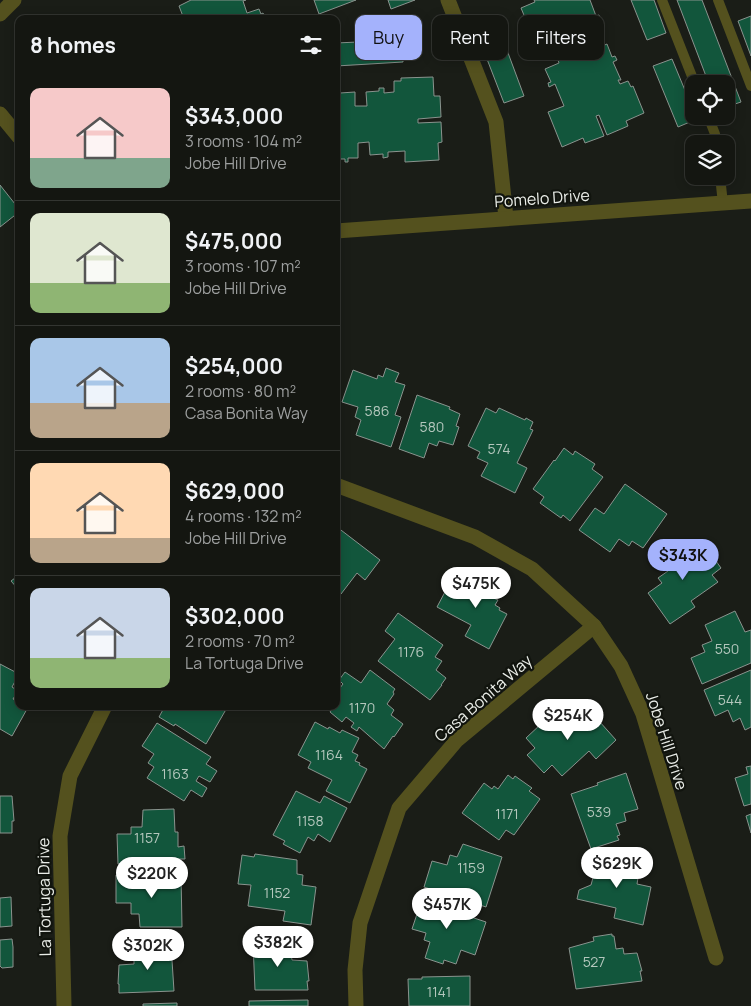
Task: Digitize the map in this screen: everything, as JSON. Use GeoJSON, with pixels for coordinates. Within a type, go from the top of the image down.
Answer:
{"type":"FeatureCollection","features":[{"type":"Feature","properties":{"kind":"street"},"geometry":{"type":"LineString","coordinates":[[0,14],[14,0]]}},
{"type":"Feature","properties":{"kind":"street"},"geometry":{"type":"LineString","coordinates":[[448,0],[496,122],[506,218]]}},
{"type":"Feature","properties":{"kind":"street"},"geometry":{"type":"LineString","coordinates":[[0,114],[15,132]]}},
{"type":"Feature","properties":{"kind":"street","name":"Pomelo Drive"},"geometry":{"type":"LineString","coordinates":[[340,231],[751,201]]}},
{"type":"Feature","properties":{"kind":"street","name":"Jobe Hill Drive"},"geometry":{"type":"LineString","coordinates":[[340,486],[476,537],[532,569],[594,626],[621,666],[643,714],[716,958]]}},
{"type":"Feature","properties":{"kind":"street","name":"Casa Bonita Way"},"geometry":{"type":"LineString","coordinates":[[356,1006],[355,970],[360,923],[399,808],[458,740],[594,626]]}},
{"type":"Feature","properties":{"kind":"street","name":"La Tortuga Drive"},"geometry":{"type":"LineString","coordinates":[[64,1006],[60,836],[70,776],[103,710]]}},
{"type":"Feature","properties":{"kind":"lane"},"geometry":{"type":"LineString","coordinates":[[662,0],[691,75]]}},
{"type":"Feature","properties":{"kind":"lane"},"geometry":{"type":"LineString","coordinates":[[718,0],[751,86]]}},
{"type":"Feature","properties":{"kind":"lane"},"geometry":{"type":"LineString","coordinates":[[721,185],[723,204]]}},
{"type":"Feature","properties":{"kind":"building"},"geometry":{"type":"Polygon","coordinates":[[[191,0],[246,0],[243,1],[247,13],[259,9],[261,14],[263,13],[264,15],[182,15],[179,6],[191,0]]]}},
{"type":"Feature","properties":{"kind":"building"},"geometry":{"type":"Polygon","coordinates":[[[314,0],[356,0],[319,14],[314,0]]]}},
{"type":"Feature","properties":{"kind":"building"},"geometry":{"type":"Polygon","coordinates":[[[388,0],[415,0],[391,9],[388,0]]]}},
{"type":"Feature","properties":{"kind":"building"},"geometry":{"type":"Polygon","coordinates":[[[534,0],[590,0],[596,15],[524,15],[521,8],[535,2],[534,0]]]}},
{"type":"Feature","properties":{"kind":"building"},"geometry":{"type":"Polygon","coordinates":[[[631,0],[654,0],[666,33],[647,40],[631,0]]]}},
{"type":"Feature","properties":{"kind":"building"},"geometry":{"type":"Polygon","coordinates":[[[677,0],[702,0],[731,75],[706,75],[677,0]]]}},
{"type":"Feature","properties":{"kind":"building"},"geometry":{"type":"Polygon","coordinates":[[[751,16],[751,56],[738,21],[751,16]]]}},
{"type":"Feature","properties":{"kind":"building"},"geometry":{"type":"Polygon","coordinates":[[[355,42],[355,60],[403,60],[403,62],[340,66],[340,43],[355,42]]]}},
{"type":"Feature","properties":{"kind":"building"},"geometry":{"type":"Polygon","coordinates":[[[607,44],[612,57],[615,56],[617,60],[613,62],[621,80],[618,80],[620,84],[628,81],[631,87],[633,86],[644,113],[626,121],[628,126],[607,135],[599,115],[596,116],[604,136],[585,143],[583,138],[562,147],[548,112],[564,106],[555,84],[549,87],[548,83],[551,82],[545,69],[559,63],[558,60],[604,60],[604,45],[607,44]]]}},
{"type":"Feature","properties":{"kind":"building"},"geometry":{"type":"Polygon","coordinates":[[[508,53],[524,96],[504,103],[487,60],[508,60],[508,53]]]}},
{"type":"Feature","properties":{"kind":"building"},"geometry":{"type":"Polygon","coordinates":[[[672,59],[685,90],[685,124],[678,127],[653,66],[672,59]]]}},
{"type":"Feature","properties":{"kind":"building"},"geometry":{"type":"Polygon","coordinates":[[[433,77],[434,96],[440,96],[441,117],[418,119],[418,123],[441,122],[442,142],[438,143],[439,160],[405,162],[405,151],[388,152],[388,157],[383,158],[383,154],[370,155],[369,142],[358,143],[358,158],[348,158],[348,162],[345,162],[345,159],[340,159],[340,93],[355,92],[355,106],[367,106],[366,92],[379,91],[379,88],[384,88],[384,93],[394,92],[394,81],[401,81],[401,78],[433,77]]]}},
{"type":"Feature","properties":{"kind":"building"},"geometry":{"type":"Polygon","coordinates":[[[735,86],[741,102],[735,104],[735,86]]]}},
{"type":"Feature","properties":{"kind":"building"},"geometry":{"type":"Polygon","coordinates":[[[0,185],[15,204],[15,215],[0,227],[0,185]]]}},
{"type":"Feature","properties":{"kind":"building"},"geometry":{"type":"Polygon","coordinates":[[[386,368],[399,373],[395,382],[405,385],[395,415],[401,417],[391,447],[356,435],[361,420],[355,417],[358,407],[342,402],[353,370],[377,379],[378,375],[383,377],[386,368]]]}},
{"type":"Feature","properties":{"kind":"building"},"geometry":{"type":"Polygon","coordinates":[[[417,395],[450,407],[449,409],[460,414],[456,426],[459,427],[453,445],[439,441],[437,446],[429,443],[424,458],[399,449],[417,395]]]}},
{"type":"Feature","properties":{"kind":"building"},"geometry":{"type":"Polygon","coordinates":[[[486,408],[496,413],[499,408],[533,422],[530,429],[533,430],[517,463],[527,468],[515,493],[481,476],[488,463],[477,458],[480,452],[468,446],[486,408]]]}},
{"type":"Feature","properties":{"kind":"building"},"geometry":{"type":"Polygon","coordinates":[[[564,448],[573,455],[575,451],[595,464],[592,469],[603,477],[570,521],[563,515],[561,518],[540,503],[544,497],[533,489],[564,448]]]}},
{"type":"Feature","properties":{"kind":"building"},"geometry":{"type":"Polygon","coordinates":[[[625,484],[667,514],[643,548],[632,541],[629,546],[619,539],[610,552],[579,530],[595,508],[604,514],[625,484]]]}},
{"type":"Feature","properties":{"kind":"building"},"geometry":{"type":"Polygon","coordinates":[[[340,529],[380,560],[365,580],[357,573],[341,594],[340,529]]]}},
{"type":"Feature","properties":{"kind":"building"},"geometry":{"type":"Polygon","coordinates":[[[685,540],[698,559],[702,557],[704,559],[711,554],[721,568],[712,575],[718,582],[691,601],[695,607],[670,624],[648,593],[662,583],[658,578],[668,571],[659,558],[685,540]]]}},
{"type":"Feature","properties":{"kind":"building"},"geometry":{"type":"Polygon","coordinates":[[[469,572],[480,578],[482,575],[498,584],[491,597],[498,600],[495,605],[500,608],[499,610],[507,614],[489,649],[465,636],[471,625],[437,607],[446,590],[457,596],[469,572]]]}},
{"type":"Feature","properties":{"kind":"building"},"geometry":{"type":"Polygon","coordinates":[[[735,611],[745,632],[751,630],[751,663],[702,684],[691,658],[705,652],[702,645],[712,641],[705,625],[735,611]]]}},
{"type":"Feature","properties":{"kind":"building"},"geometry":{"type":"Polygon","coordinates":[[[398,613],[443,645],[435,657],[442,661],[436,670],[446,678],[430,700],[378,661],[395,639],[385,631],[398,613]]]}},
{"type":"Feature","properties":{"kind":"building"},"geometry":{"type":"Polygon","coordinates":[[[0,664],[15,672],[15,681],[12,687],[15,689],[13,699],[15,700],[15,710],[26,710],[12,736],[0,729],[0,664]]]}},
{"type":"Feature","properties":{"kind":"building"},"geometry":{"type":"Polygon","coordinates":[[[370,670],[395,689],[387,704],[394,710],[391,715],[403,724],[384,749],[359,727],[357,731],[351,727],[354,723],[346,717],[342,722],[330,712],[331,710],[340,710],[340,688],[343,684],[340,679],[345,672],[361,683],[370,670]]]}},
{"type":"Feature","properties":{"kind":"building"},"geometry":{"type":"Polygon","coordinates":[[[751,670],[751,727],[745,730],[740,718],[733,722],[728,710],[715,716],[704,690],[751,670]]]}},
{"type":"Feature","properties":{"kind":"building"},"geometry":{"type":"Polygon","coordinates":[[[557,709],[568,718],[573,714],[580,722],[591,712],[616,740],[596,759],[589,751],[562,776],[552,765],[544,773],[527,755],[535,748],[526,738],[557,709]]]}},
{"type":"Feature","properties":{"kind":"building"},"geometry":{"type":"Polygon","coordinates":[[[163,710],[226,710],[206,744],[175,724],[174,726],[159,717],[163,710]]]}},
{"type":"Feature","properties":{"kind":"building"},"geometry":{"type":"Polygon","coordinates":[[[315,722],[328,729],[329,727],[340,733],[342,730],[359,738],[352,752],[358,755],[355,761],[367,769],[350,803],[326,791],[332,780],[308,768],[311,762],[298,755],[315,722]]]}},
{"type":"Feature","properties":{"kind":"building"},"geometry":{"type":"Polygon","coordinates":[[[157,723],[211,757],[206,764],[217,771],[210,782],[199,776],[196,781],[207,788],[202,797],[191,790],[184,801],[147,778],[154,767],[148,763],[154,754],[142,746],[157,723]]]}},
{"type":"Feature","properties":{"kind":"building"},"geometry":{"type":"Polygon","coordinates":[[[751,766],[751,804],[744,806],[735,778],[748,774],[746,767],[751,766]]]}},
{"type":"Feature","properties":{"kind":"building"},"geometry":{"type":"Polygon","coordinates":[[[626,773],[638,809],[624,813],[626,821],[616,824],[620,835],[617,836],[619,840],[591,849],[571,794],[626,773]]]}},
{"type":"Feature","properties":{"kind":"building"},"geometry":{"type":"Polygon","coordinates":[[[508,775],[513,779],[515,776],[532,788],[529,791],[540,799],[514,835],[506,830],[499,840],[462,813],[484,783],[492,789],[494,786],[498,789],[508,775]]]}},
{"type":"Feature","properties":{"kind":"building"},"geometry":{"type":"Polygon","coordinates":[[[296,791],[320,803],[324,796],[347,808],[330,842],[318,834],[314,841],[308,837],[300,853],[283,844],[285,841],[273,835],[296,791]]]}},
{"type":"Feature","properties":{"kind":"building"},"geometry":{"type":"Polygon","coordinates":[[[0,796],[12,796],[14,821],[12,821],[12,833],[0,833],[0,796]]]}},
{"type":"Feature","properties":{"kind":"building"},"geometry":{"type":"Polygon","coordinates":[[[174,809],[175,832],[178,832],[178,847],[184,846],[185,859],[118,864],[117,834],[131,834],[131,827],[142,827],[143,810],[174,809]]]}},
{"type":"Feature","properties":{"kind":"building"},"geometry":{"type":"Polygon","coordinates":[[[751,814],[751,833],[746,816],[751,814]]]}},
{"type":"Feature","properties":{"kind":"building"},"geometry":{"type":"Polygon","coordinates":[[[463,844],[502,857],[486,907],[424,887],[432,861],[447,865],[450,855],[457,857],[463,844]]]}},
{"type":"Feature","properties":{"kind":"building"},"geometry":{"type":"Polygon","coordinates":[[[600,852],[630,859],[630,862],[632,862],[629,876],[638,878],[637,884],[651,887],[643,925],[614,918],[616,908],[577,899],[579,890],[591,885],[600,852]]]}},
{"type":"Feature","properties":{"kind":"building"},"geometry":{"type":"Polygon","coordinates":[[[255,854],[297,860],[297,874],[303,875],[302,885],[316,887],[311,925],[283,921],[285,911],[248,906],[251,885],[238,884],[242,855],[254,857],[255,854]]]}},
{"type":"Feature","properties":{"kind":"building"},"geometry":{"type":"Polygon","coordinates":[[[116,875],[181,875],[182,927],[140,927],[139,914],[131,914],[131,903],[116,903],[116,875]]]}},
{"type":"Feature","properties":{"kind":"building"},"geometry":{"type":"Polygon","coordinates":[[[424,893],[449,902],[447,909],[486,922],[475,955],[461,950],[456,964],[444,960],[443,964],[425,958],[430,942],[424,940],[426,933],[412,929],[424,893]]]}},
{"type":"Feature","properties":{"kind":"building"},"geometry":{"type":"Polygon","coordinates":[[[11,897],[12,926],[0,927],[0,898],[11,897]]]}},
{"type":"Feature","properties":{"kind":"building"},"geometry":{"type":"Polygon","coordinates":[[[612,934],[616,949],[623,948],[624,954],[637,953],[642,971],[640,971],[642,981],[576,989],[569,948],[594,941],[593,937],[612,934]]]}},
{"type":"Feature","properties":{"kind":"building"},"geometry":{"type":"Polygon","coordinates":[[[284,938],[285,954],[291,954],[292,960],[307,961],[308,990],[255,990],[253,943],[266,943],[266,939],[284,938]]]}},
{"type":"Feature","properties":{"kind":"building"},"geometry":{"type":"Polygon","coordinates":[[[12,939],[13,967],[2,968],[0,966],[0,940],[12,939]]]}},
{"type":"Feature","properties":{"kind":"building"},"geometry":{"type":"Polygon","coordinates":[[[157,941],[158,945],[171,945],[174,991],[119,993],[119,965],[134,964],[134,957],[140,957],[140,944],[142,942],[157,941]]]}},
{"type":"Feature","properties":{"kind":"building"},"geometry":{"type":"Polygon","coordinates":[[[470,976],[470,1006],[409,1006],[408,979],[470,976]]]}},
{"type":"Feature","properties":{"kind":"building"},"geometry":{"type":"Polygon","coordinates":[[[308,1000],[308,1006],[249,1006],[249,1001],[308,1000]]]}},
{"type":"Feature","properties":{"kind":"building"},"geometry":{"type":"Polygon","coordinates":[[[177,1003],[177,1006],[143,1006],[143,1004],[177,1003]]]}}]}
